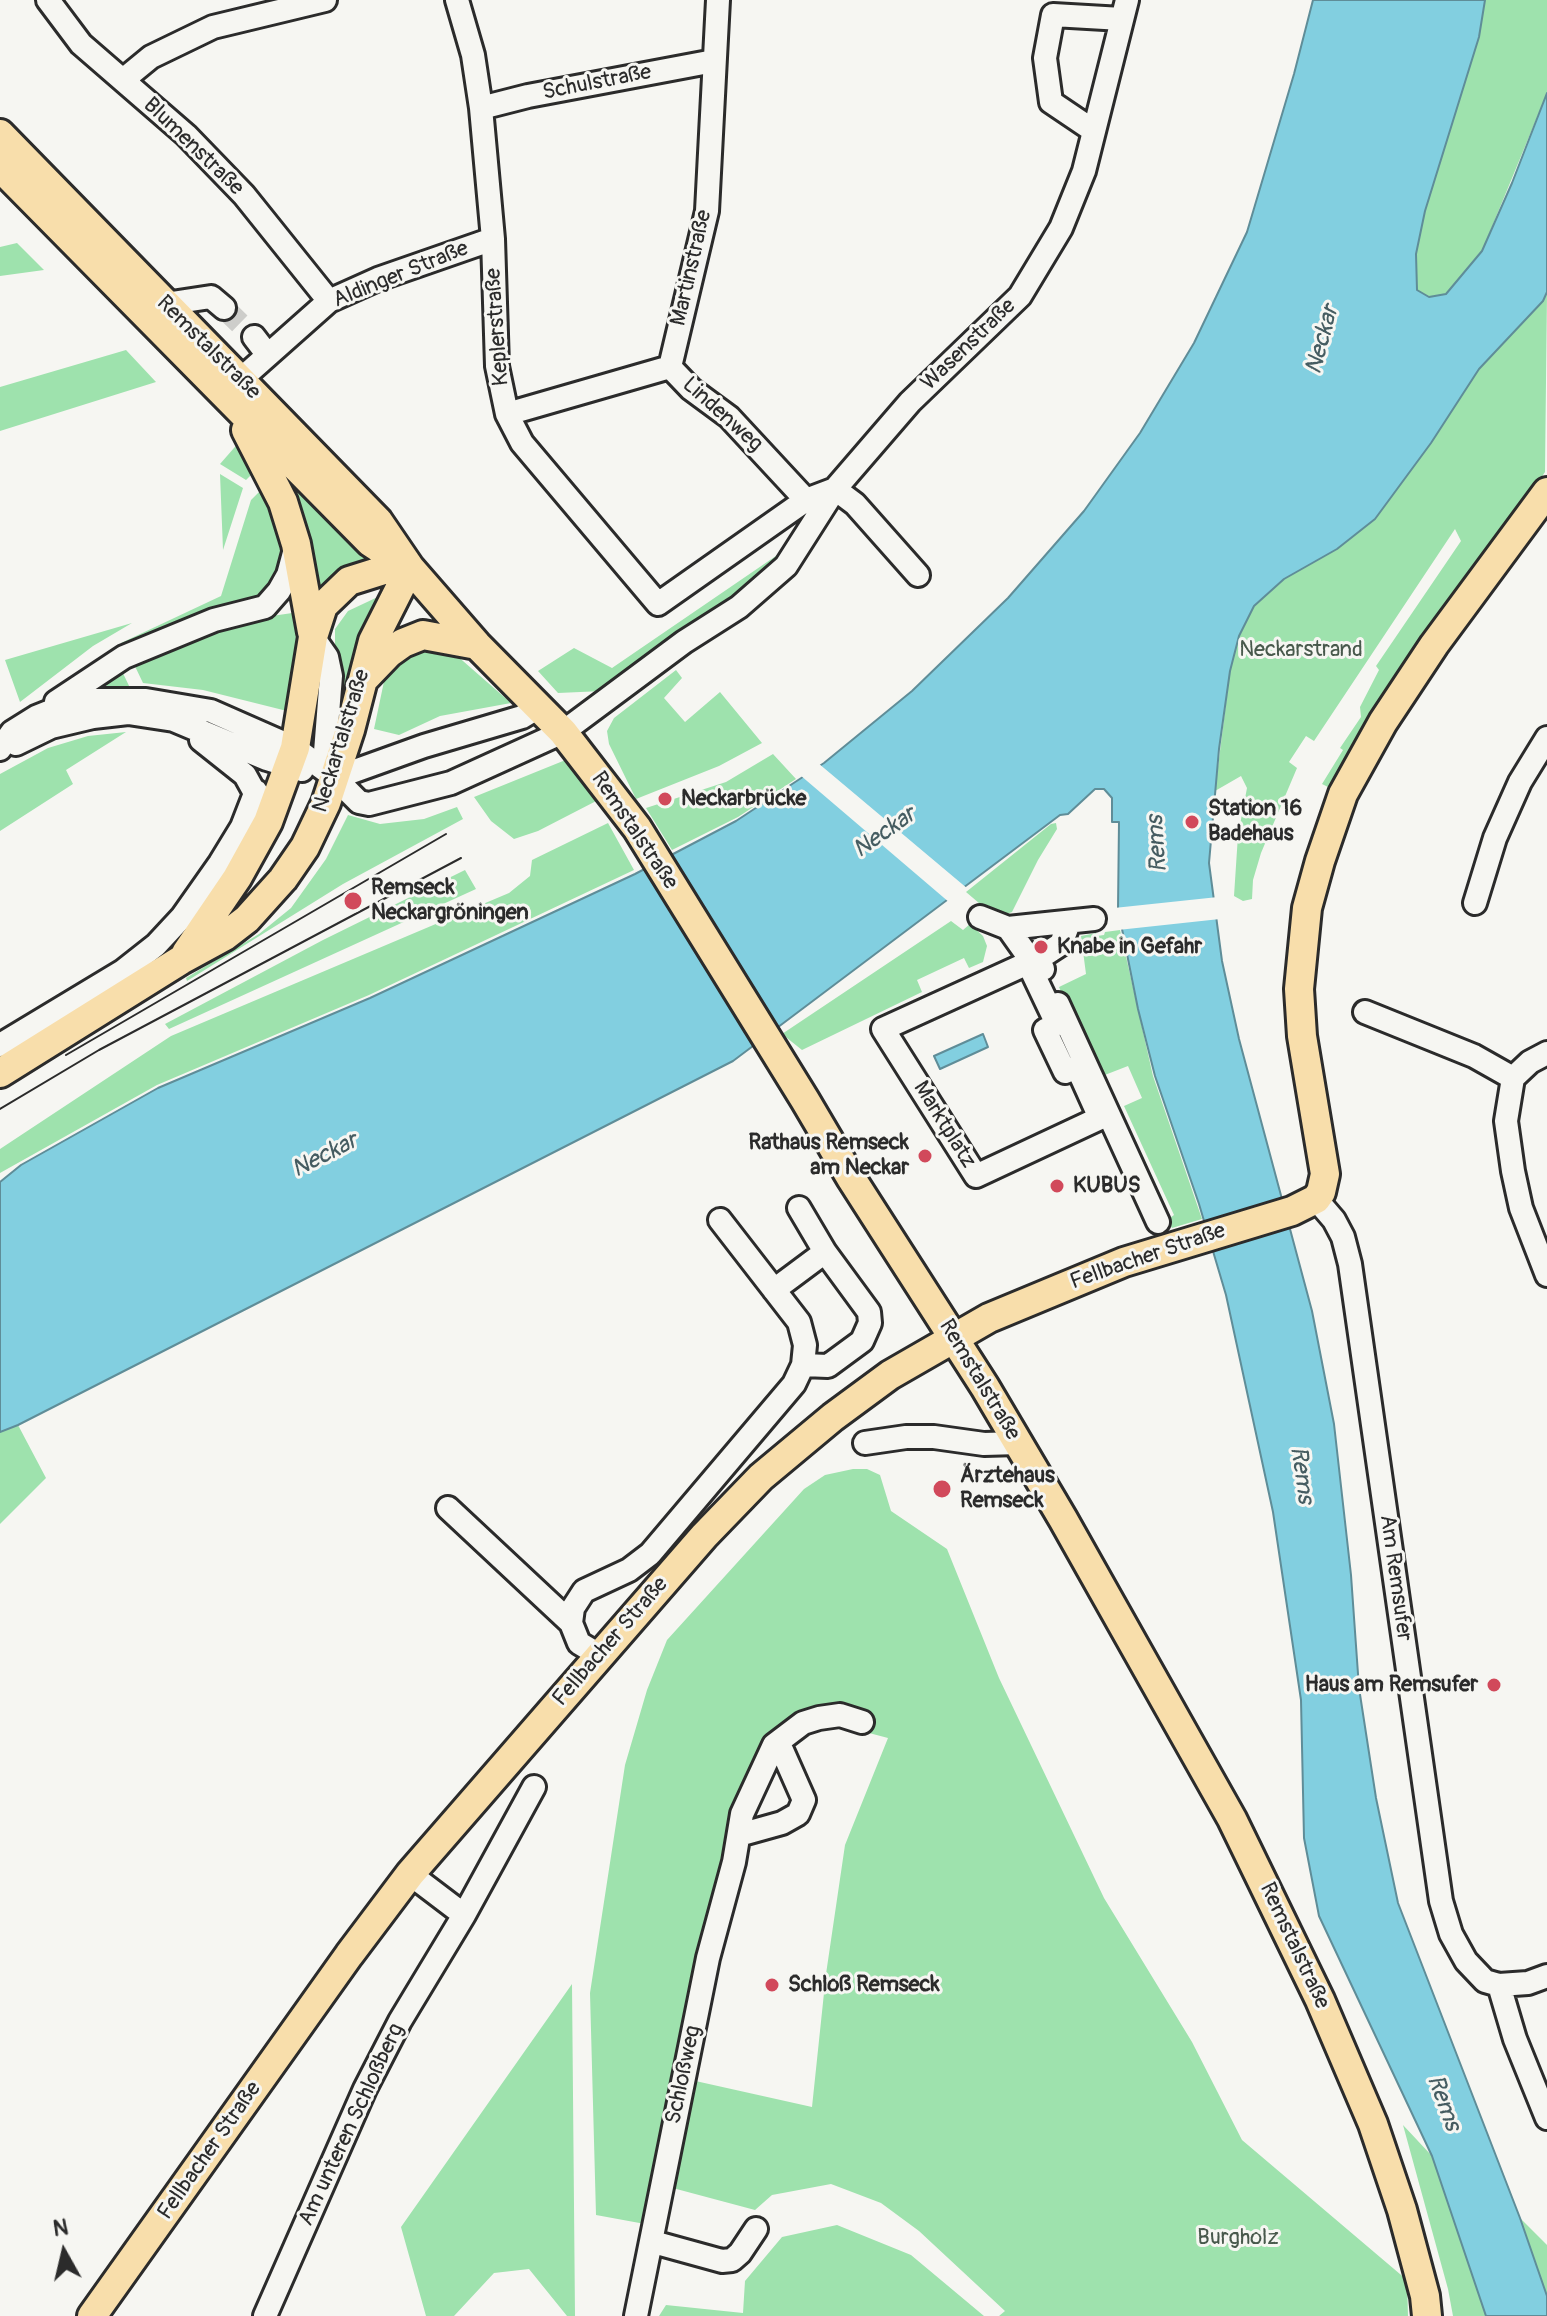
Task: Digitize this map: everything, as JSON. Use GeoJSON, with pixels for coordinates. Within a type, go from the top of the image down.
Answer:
{"type":"FeatureCollection","features":[{"type":"Feature","properties":{"kind":"main road","name":"Remstalstraße"},"geometry":{"type":"LineString","coordinates":[[0,134],[165,304],[230,386]]}},
{"type":"Feature","properties":{"kind":"main road","name":"Remstalstraße"},"geometry":{"type":"LineString","coordinates":[[0,167],[230,386],[378,521],[410,568],[477,645],[563,732],[637,828],[851,1178],[954,1336],[1063,1519],[1232,1819],[1320,2000],[1373,2124],[1402,2210],[1425,2296],[1427,2316]]}},
{"type":"Feature","properties":{"kind":"main road"},"geometry":{"type":"LineString","coordinates":[[230,386],[283,502],[315,605],[349,581],[384,570],[410,568]]}},
{"type":"Feature","properties":{"kind":"main road"},"geometry":{"type":"LineString","coordinates":[[1311,1202],[1321,1192],[1325,1174],[1303,1047],[1299,989],[1307,908],[1320,861],[1343,794],[1383,722],[1434,645],[1547,492]]}},
{"type":"Feature","properties":{"kind":"main road","name":"Neckartalstraße"},"geometry":{"type":"LineString","coordinates":[[0,1073],[225,936],[265,901],[305,847],[326,803],[373,641],[410,568]]}},
{"type":"Feature","properties":{"kind":"main road","name":"Neckartalstraße"},"geometry":{"type":"LineString","coordinates":[[181,960],[237,878],[268,822],[292,757],[316,619],[315,605]]}},
{"type":"Feature","properties":{"kind":"main road"},"geometry":{"type":"LineString","coordinates":[[361,683],[389,653],[423,635],[477,645]]}},
{"type":"Feature","properties":{"kind":"main road","name":"Fellbacher Straße"},"geometry":{"type":"LineString","coordinates":[[92,2316],[410,1874],[704,1536],[761,1477],[867,1392],[954,1336],[1049,1291],[1143,1256],[1311,1202]]}},
{"type":"Feature","properties":{"kind":"street","name":"Blumenstraße"},"geometry":{"type":"LineString","coordinates":[[48,0],[81,44],[186,135],[244,195],[329,301]]}},
{"type":"Feature","properties":{"kind":"street"},"geometry":{"type":"LineString","coordinates":[[123,80],[151,57],[213,27],[325,0]]}},
{"type":"Feature","properties":{"kind":"street","name":"Keplerstraße"},"geometry":{"type":"LineString","coordinates":[[457,0],[473,55],[481,108],[493,239],[497,366],[507,414],[522,443],[658,604]]}},
{"type":"Feature","properties":{"kind":"street","name":"Martinstraße"},"geometry":{"type":"LineString","coordinates":[[670,367],[707,211],[718,0]]}},
{"type":"Feature","properties":{"kind":"street"},"geometry":{"type":"LineString","coordinates":[[1094,131],[1051,102],[1045,58],[1053,15],[1125,10]]}},
{"type":"Feature","properties":{"kind":"street","name":"Wasenstraße"},"geometry":{"type":"LineString","coordinates":[[335,778],[359,802],[369,804],[451,783],[563,732],[684,642],[739,607],[786,566],[835,489],[910,402],[1020,296],[1061,228],[1084,171],[1125,10]]}},
{"type":"Feature","properties":{"kind":"street","name":"Schulstraße"},"geometry":{"type":"LineString","coordinates":[[481,108],[528,96],[714,61]]}},
{"type":"Feature","properties":{"kind":"street","name":"Aldinger Straße"},"geometry":{"type":"LineString","coordinates":[[230,386],[261,346],[329,301],[378,279],[493,239]]}},
{"type":"Feature","properties":{"kind":"street"},"geometry":{"type":"LineString","coordinates":[[165,304],[211,297],[224,308]]}},
{"type":"Feature","properties":{"kind":"street"},"geometry":{"type":"LineString","coordinates":[[507,414],[670,367]]}},
{"type":"Feature","properties":{"kind":"street","name":"Lindenweg"},"geometry":{"type":"LineString","coordinates":[[670,367],[691,389],[729,417],[806,500]]}},
{"type":"Feature","properties":{"kind":"street"},"geometry":{"type":"LineString","coordinates":[[835,489],[855,504],[918,575]]}},
{"type":"Feature","properties":{"kind":"street","name":"Wasenstraße"},"geometry":{"type":"LineString","coordinates":[[658,604],[806,500],[835,489]]}},
{"type":"Feature","properties":{"kind":"street"},"geometry":{"type":"LineString","coordinates":[[265,607],[288,575],[296,544]]}},
{"type":"Feature","properties":{"kind":"street"},"geometry":{"type":"LineString","coordinates":[[0,752],[12,732],[124,657],[214,620],[265,607],[315,605]]}},
{"type":"Feature","properties":{"kind":"street"},"geometry":{"type":"LineString","coordinates":[[313,637],[327,657],[331,676],[325,752],[335,778]]}},
{"type":"Feature","properties":{"kind":"street"},"geometry":{"type":"LineString","coordinates":[[36,717],[89,700],[146,700],[211,711],[335,778],[424,746],[522,717],[540,706]]}},
{"type":"Feature","properties":{"kind":"street"},"geometry":{"type":"LineString","coordinates":[[0,752],[51,727],[128,713],[174,720],[267,759],[292,757]]}},
{"type":"Feature","properties":{"kind":"street"},"geometry":{"type":"LineString","coordinates":[[174,720],[232,763],[256,791],[268,822]]}},
{"type":"Feature","properties":{"kind":"street"},"geometry":{"type":"LineString","coordinates":[[1475,903],[1495,838],[1520,782],[1547,738]]}},
{"type":"Feature","properties":{"kind":"street"},"geometry":{"type":"LineString","coordinates":[[0,1045],[123,971],[156,945],[182,917],[220,863],[242,827],[256,791]]}},
{"type":"Feature","properties":{"kind":"street"},"geometry":{"type":"LineString","coordinates":[[980,917],[1008,928],[1094,919]]}},
{"type":"Feature","properties":{"kind":"street"},"geometry":{"type":"LineString","coordinates":[[1069,923],[1061,944],[885,1017],[891,1026],[1028,963],[1057,1024],[1045,1030],[1065,1072],[1077,1067],[1096,1098]]}},
{"type":"Feature","properties":{"kind":"street"},"geometry":{"type":"LineString","coordinates":[[1008,928],[1032,956],[1096,1098],[1158,1222]]}},
{"type":"Feature","properties":{"kind":"street"},"geometry":{"type":"LineString","coordinates":[[1365,1012],[1474,1056],[1513,1078]]}},
{"type":"Feature","properties":{"kind":"street","name":"Marktplatz"},"geometry":{"type":"LineString","coordinates":[[891,1026],[883,1029],[976,1176],[1100,1118],[1096,1098]]}},
{"type":"Feature","properties":{"kind":"street"},"geometry":{"type":"LineString","coordinates":[[1547,1053],[1530,1062],[1513,1078],[1506,1121],[1521,1208],[1547,1275]]}},
{"type":"Feature","properties":{"kind":"street","name":"Am Remsufer"},"geometry":{"type":"LineString","coordinates":[[1311,1202],[1339,1229],[1350,1264],[1441,1901],[1451,1934],[1466,1961],[1485,1981],[1499,1985]]}},
{"type":"Feature","properties":{"kind":"street"},"geometry":{"type":"LineString","coordinates":[[799,1208],[825,1252],[869,1312],[870,1323],[862,1341],[828,1366],[803,1365]]}},
{"type":"Feature","properties":{"kind":"street"},"geometry":{"type":"LineString","coordinates":[[571,1623],[573,1608],[584,1591],[629,1570],[650,1554],[794,1384],[803,1365],[805,1345],[799,1322],[720,1220]]}},
{"type":"Feature","properties":{"kind":"street"},"geometry":{"type":"LineString","coordinates":[[774,1290],[825,1252]]}},
{"type":"Feature","properties":{"kind":"street"},"geometry":{"type":"LineString","coordinates":[[865,1443],[906,1437],[934,1437],[984,1444],[1018,1443]]}},
{"type":"Feature","properties":{"kind":"street"},"geometry":{"type":"LineString","coordinates":[[448,1508],[571,1623],[579,1643],[599,1655]]}},
{"type":"Feature","properties":{"kind":"street","name":"Schloßweg"},"geometry":{"type":"LineString","coordinates":[[636,2316],[708,1958],[742,1814],[774,1745],[803,1723],[819,1718],[840,1715],[862,1722]]}},
{"type":"Feature","properties":{"kind":"street"},"geometry":{"type":"LineString","coordinates":[[739,1835],[782,1823],[798,1814],[804,1800],[781,1748],[774,1745]]}},
{"type":"Feature","properties":{"kind":"street"},"geometry":{"type":"LineString","coordinates":[[410,1874],[464,1915],[534,1787]]}},
{"type":"Feature","properties":{"kind":"street","name":"Am unteren Schloßberg"},"geometry":{"type":"LineString","coordinates":[[265,2316],[365,2089],[400,2021],[464,1915]]}},
{"type":"Feature","properties":{"kind":"street"},"geometry":{"type":"LineString","coordinates":[[1546,2110],[1515,2039],[1499,1985],[1528,1983],[1547,1976]]}},
{"type":"Feature","properties":{"kind":"street"},"geometry":{"type":"LineString","coordinates":[[653,2242],[722,2261],[732,2260],[756,2229]]}},
{"type":"Feature","properties":{"kind":"green space"},"geometry":{"type":"Polygon","coordinates":[[[1485,0],[1547,0],[1547,93],[1482,251],[1446,294],[1429,297],[1417,290],[1416,254],[1425,211],[1479,37],[1485,0]]]}},
{"type":"Feature","properties":{"kind":"green space"},"geometry":{"type":"Polygon","coordinates":[[[17,243],[44,270],[0,276],[0,247],[17,243]]]}},
{"type":"Feature","properties":{"kind":"green space","name":"Neckarstrand"},"geometry":{"type":"Polygon","coordinates":[[[1547,292],[1545,472],[1396,679],[1330,788],[1322,784],[1343,750],[1340,748],[1361,717],[1360,707],[1379,670],[1376,666],[1461,541],[1455,529],[1314,741],[1306,736],[1289,762],[1297,768],[1261,853],[1253,880],[1252,899],[1243,901],[1234,896],[1238,835],[1247,788],[1241,776],[1215,791],[1230,671],[1239,637],[1254,606],[1284,579],[1337,549],[1375,519],[1431,443],[1479,369],[1543,301],[1547,292]]]}},
{"type":"Feature","properties":{"kind":"green space"},"geometry":{"type":"Polygon","coordinates":[[[126,350],[156,382],[0,431],[0,387],[126,350]]]}},
{"type":"Feature","properties":{"kind":"green space"},"geometry":{"type":"Polygon","coordinates":[[[241,440],[255,471],[246,480],[220,464],[241,440]]]}},
{"type":"Feature","properties":{"kind":"green space"},"geometry":{"type":"Polygon","coordinates":[[[276,453],[373,561],[317,594],[276,453]]]}},
{"type":"Feature","properties":{"kind":"green space"},"geometry":{"type":"Polygon","coordinates":[[[220,474],[243,488],[223,550],[220,474]]]}},
{"type":"Feature","properties":{"kind":"green space"},"geometry":{"type":"Polygon","coordinates":[[[264,487],[286,557],[264,603],[125,652],[121,643],[221,596],[251,500],[264,487]]]}},
{"type":"Feature","properties":{"kind":"green space"},"geometry":{"type":"Polygon","coordinates":[[[789,547],[763,576],[603,691],[558,693],[538,671],[574,648],[612,668],[789,547]]]}},
{"type":"Feature","properties":{"kind":"green space"},"geometry":{"type":"Polygon","coordinates":[[[382,595],[341,722],[335,723],[335,629],[348,611],[382,595]]]}},
{"type":"Feature","properties":{"kind":"green space"},"geometry":{"type":"Polygon","coordinates":[[[299,612],[300,649],[295,713],[203,690],[143,683],[132,660],[168,643],[265,617],[299,612]]]}},
{"type":"Feature","properties":{"kind":"green space"},"geometry":{"type":"Polygon","coordinates":[[[132,623],[93,646],[20,702],[5,660],[132,623]]]}},
{"type":"Feature","properties":{"kind":"green space"},"geometry":{"type":"Polygon","coordinates":[[[410,649],[438,649],[455,654],[511,703],[440,716],[399,735],[374,729],[386,672],[410,649]]]}},
{"type":"Feature","properties":{"kind":"green space"},"geometry":{"type":"Polygon","coordinates":[[[120,667],[131,690],[109,692],[104,680],[120,667]]]}},
{"type":"Feature","properties":{"kind":"green space"},"geometry":{"type":"Polygon","coordinates":[[[676,670],[682,678],[664,698],[685,722],[720,692],[762,743],[719,766],[636,799],[609,744],[607,731],[614,718],[676,670]]]}},
{"type":"Feature","properties":{"kind":"green space"},"geometry":{"type":"Polygon","coordinates":[[[126,732],[66,770],[73,784],[0,831],[0,774],[48,748],[88,736],[126,732]]]}},
{"type":"Feature","properties":{"kind":"green space"},"geometry":{"type":"Polygon","coordinates":[[[773,754],[796,779],[738,817],[672,850],[646,808],[726,782],[773,754]]]}},
{"type":"Feature","properties":{"kind":"green space"},"geometry":{"type":"Polygon","coordinates":[[[568,759],[602,798],[538,831],[514,839],[491,821],[474,797],[568,759]]]}},
{"type":"Feature","properties":{"kind":"green space"},"geometry":{"type":"Polygon","coordinates":[[[457,807],[463,819],[343,884],[187,981],[186,978],[259,934],[291,908],[326,859],[348,815],[380,824],[424,819],[457,807]]]}},
{"type":"Feature","properties":{"kind":"green space"},"geometry":{"type":"Polygon","coordinates":[[[608,823],[634,870],[369,995],[157,1085],[0,1173],[0,1149],[171,1036],[509,893],[530,876],[532,860],[608,823]]]}},
{"type":"Feature","properties":{"kind":"green space"},"geometry":{"type":"Polygon","coordinates":[[[1056,823],[1057,829],[1012,912],[993,915],[966,892],[1051,824],[1056,823]]]}},
{"type":"Feature","properties":{"kind":"green space"},"geometry":{"type":"Polygon","coordinates":[[[465,870],[476,889],[169,1029],[165,1024],[323,940],[465,870]]]}},
{"type":"Feature","properties":{"kind":"green space"},"geometry":{"type":"Polygon","coordinates":[[[951,921],[963,930],[970,924],[983,936],[987,946],[983,962],[969,968],[964,958],[917,980],[922,992],[802,1050],[782,1034],[951,921]]]}},
{"type":"Feature","properties":{"kind":"green space"},"geometry":{"type":"Polygon","coordinates":[[[1120,930],[1153,1076],[1202,1219],[1172,1228],[1167,1220],[1174,1215],[1124,1106],[1142,1098],[1128,1066],[1097,1078],[1059,987],[1086,974],[1081,936],[1104,935],[1105,932],[1120,930]]]}},
{"type":"Feature","properties":{"kind":"green space"},"geometry":{"type":"Polygon","coordinates":[[[18,1425],[46,1478],[0,1524],[0,1432],[18,1425]]]}},
{"type":"Feature","properties":{"kind":"green space","name":"Burgholz"},"geometry":{"type":"Polygon","coordinates":[[[867,1469],[880,1475],[891,1511],[947,1549],[999,1678],[1104,1898],[1192,2042],[1242,2140],[1407,2280],[1408,2316],[999,2316],[1005,2311],[919,2231],[881,2203],[831,2184],[772,2195],[755,2210],[654,2183],[645,2224],[596,2215],[590,1993],[625,1765],[647,1690],[667,1640],[804,1489],[825,1475],[867,1469]],[[835,1724],[785,1744],[747,1824],[691,2080],[812,2107],[826,1974],[845,1845],[888,1738],[835,1724]]]}},
{"type":"Feature","properties":{"kind":"green space"},"geometry":{"type":"Polygon","coordinates":[[[572,1984],[575,2316],[567,2316],[529,2269],[494,2273],[454,2316],[426,2316],[401,2227],[572,1984]]]}},
{"type":"Feature","properties":{"kind":"green space"},"geometry":{"type":"Polygon","coordinates":[[[1403,2125],[1432,2156],[1486,2316],[1453,2316],[1403,2125]]]}},
{"type":"Feature","properties":{"kind":"green space"},"geometry":{"type":"Polygon","coordinates":[[[1520,2218],[1547,2245],[1547,2296],[1520,2218]]]}},
{"type":"Feature","properties":{"kind":"green space"},"geometry":{"type":"Polygon","coordinates":[[[837,2225],[911,2255],[984,2316],[659,2316],[666,2305],[743,2313],[745,2281],[782,2237],[837,2225]]]}},
{"type":"Feature","properties":{"kind":"water"},"geometry":{"type":"Polygon","coordinates":[[[1313,0],[1485,0],[1479,37],[1425,211],[1416,254],[1417,290],[1429,297],[1446,294],[1482,251],[1547,93],[1547,292],[1543,301],[1479,369],[1431,443],[1375,519],[1337,549],[1284,579],[1254,606],[1239,636],[1230,671],[1219,749],[1209,863],[1222,961],[1239,1039],[1312,1311],[1334,1424],[1351,1575],[1359,1688],[1376,1798],[1398,1903],[1520,2218],[1547,2296],[1547,2316],[1486,2316],[1432,2156],[1319,1916],[1304,1838],[1301,1700],[1273,1512],[1226,1295],[1155,1076],[1138,1009],[1118,909],[1119,822],[1112,822],[1112,798],[1104,789],[1095,789],[1068,814],[1060,815],[733,1061],[0,1432],[0,1182],[21,1165],[158,1088],[370,998],[635,874],[736,821],[824,763],[912,691],[1008,598],[1084,511],[1140,433],[1194,343],[1247,232],[1313,0]]]}},
{"type":"Feature","properties":{"kind":"water"},"geometry":{"type":"Polygon","coordinates":[[[983,1034],[988,1047],[940,1069],[934,1056],[983,1034]]]}},
{"type":"Feature","properties":{"kind":"pier"},"geometry":{"type":"Polygon","coordinates":[[[818,763],[968,889],[950,903],[800,775],[818,763]]]}},
{"type":"Feature","properties":{"kind":"pier"},"geometry":{"type":"Polygon","coordinates":[[[1218,897],[1220,919],[1118,930],[1114,908],[1218,897]]]}},
{"type":"Feature","properties":{"kind":"tunnel"},"geometry":{"type":"LineString","coordinates":[[224,308],[254,337]]}},
{"type":"Feature","properties":{"kind":"tram line"},"geometry":{"type":"LineString","coordinates":[[66,1055],[446,834]]}},
{"type":"Feature","properties":{"kind":"tram line"},"geometry":{"type":"LineString","coordinates":[[0,1109],[99,1050],[461,858]]}},
{"type":"Feature","properties":{"kind":"place","name":"Neckarbrücke"},"geometry":{"type":"Point","coordinates":[665,799]}},
{"type":"Feature","properties":{"kind":"place","name":"Station 16 Badehaus"},"geometry":{"type":"Point","coordinates":[1192,822]}},
{"type":"Feature","properties":{"kind":"place","name":"Remseck Neckargröningen"},"geometry":{"type":"Point","coordinates":[353,901]}},
{"type":"Feature","properties":{"kind":"place","name":"Knabe in Gefahr"},"geometry":{"type":"Point","coordinates":[1041,947]}},
{"type":"Feature","properties":{"kind":"place","name":"Rathaus Remseck am Neckar"},"geometry":{"type":"Point","coordinates":[925,1156]}},
{"type":"Feature","properties":{"kind":"place","name":"KUBUS"},"geometry":{"type":"Point","coordinates":[1057,1186]}},
{"type":"Feature","properties":{"kind":"place","name":"Ärztehaus Remseck"},"geometry":{"type":"Point","coordinates":[942,1489]}},
{"type":"Feature","properties":{"kind":"place","name":"Haus am Remsufer"},"geometry":{"type":"Point","coordinates":[1494,1685]}},
{"type":"Feature","properties":{"kind":"place","name":"Schloß Remseck"},"geometry":{"type":"Point","coordinates":[772,1985]}},
{"type":"Feature","properties":{"kind":"water label","name":"Neckar"},"geometry":{"type":"Point","coordinates":[1323,340]}},
{"type":"Feature","properties":{"kind":"water label","name":"Neckar"},"geometry":{"type":"Point","coordinates":[885,833]}},
{"type":"Feature","properties":{"kind":"water label","name":"Rems"},"geometry":{"type":"Point","coordinates":[1158,844]}},
{"type":"Feature","properties":{"kind":"water label","name":"Neckar"},"geometry":{"type":"Point","coordinates":[325,1156]}},
{"type":"Feature","properties":{"kind":"water label","name":"Rems"},"geometry":{"type":"Point","coordinates":[1301,1475]}},
{"type":"Feature","properties":{"kind":"water label","name":"Rems"},"geometry":{"type":"Point","coordinates":[1443,2103]}}]}
